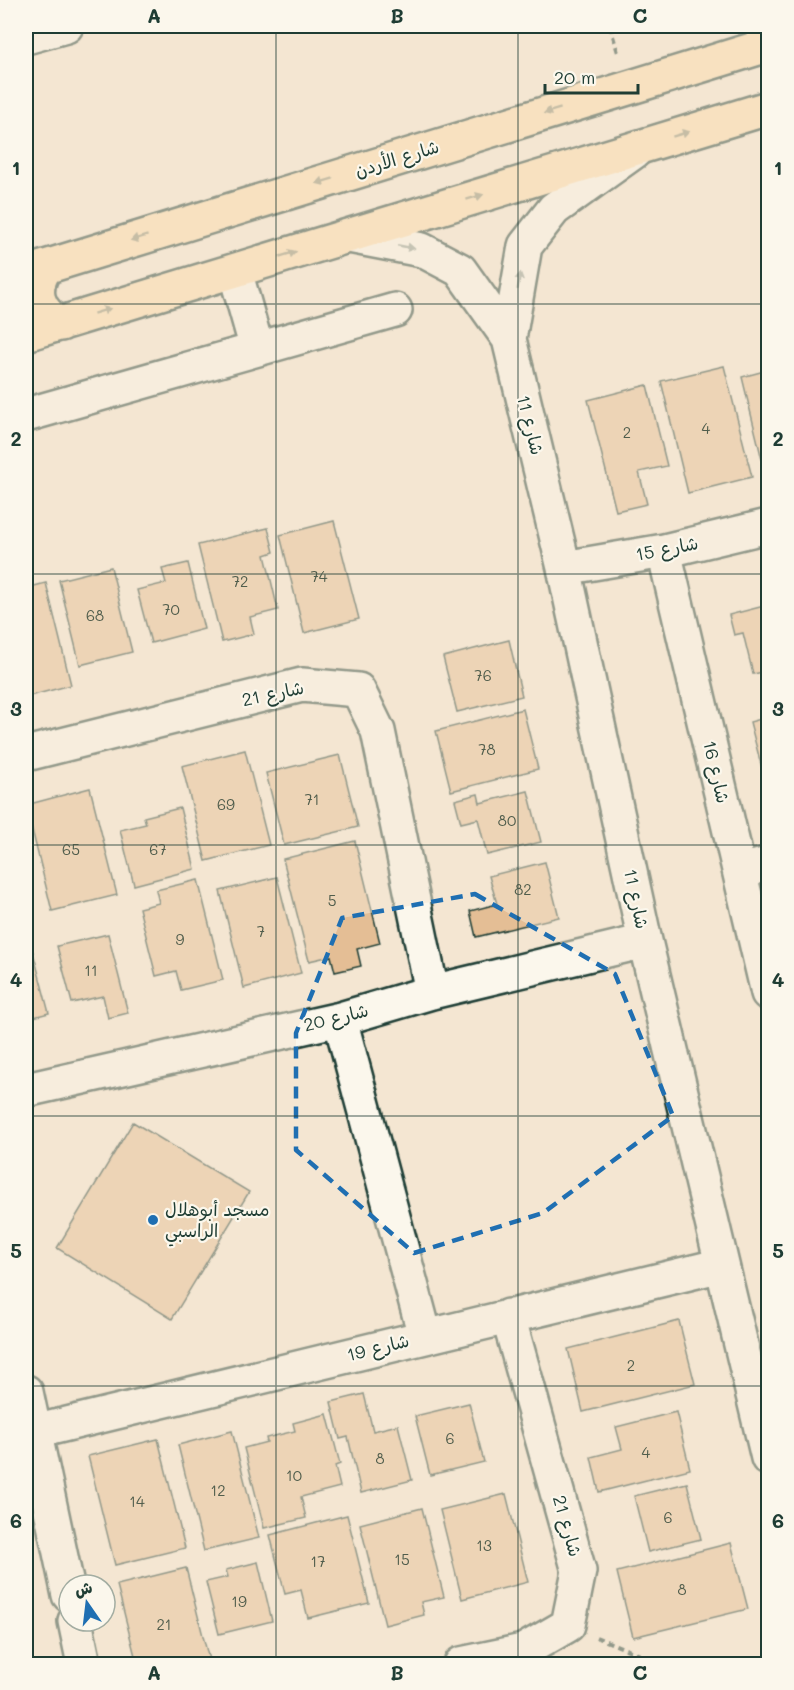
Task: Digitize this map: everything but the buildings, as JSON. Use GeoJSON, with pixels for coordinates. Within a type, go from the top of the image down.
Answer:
{"type":"FeatureCollection","features":[{"type":"Feature","properties":{"kind":"main road","name":"شارع الأردن"},"geometry":{"type":"LineString","coordinates":[[36,270],[768,45]]}},
{"type":"Feature","properties":{"kind":"main road"},"geometry":{"type":"LineString","coordinates":[[26,334],[768,108]]}},
{"type":"Feature","properties":{"kind":"main road"},"geometry":{"type":"LineString","coordinates":[[36,270],[38,299],[50,318],[61,324]]}},
{"type":"Feature","properties":{"kind":"street"},"geometry":{"type":"LineString","coordinates":[[26,38],[66,26]]}},
{"type":"Feature","properties":{"kind":"street","name":"شارع 11"},"geometry":{"type":"LineString","coordinates":[[509,339],[525,246],[554,209],[640,147]]}},
{"type":"Feature","properties":{"kind":"street","name":"شارع 11"},"geometry":{"type":"LineString","coordinates":[[349,236],[422,250],[460,270],[509,339],[564,568],[645,941],[768,1458]]}},
{"type":"Feature","properties":{"kind":"street"},"geometry":{"type":"LineString","coordinates":[[235,271],[257,350]]}},
{"type":"Feature","properties":{"kind":"street"},"geometry":{"type":"LineString","coordinates":[[26,415],[395,310]]}},
{"type":"Feature","properties":{"kind":"street","name":"شارع 15"},"geometry":{"type":"LineString","coordinates":[[564,568],[664,551],[768,526]]}},
{"type":"Feature","properties":{"kind":"street","name":"شارع 16"},"geometry":{"type":"LineString","coordinates":[[664,551],[754,868],[768,993]]}},
{"type":"Feature","properties":{"kind":"street","name":"شارع 21"},"geometry":{"type":"LineString","coordinates":[[26,754],[302,685],[358,690],[378,730],[432,992]]}},
{"type":"Feature","properties":{"kind":"street","name":"شارع 20"},"geometry":{"type":"LineString","coordinates":[[26,1090],[340,1019],[432,992],[645,941]]}},
{"type":"Feature","properties":{"kind":"street"},"geometry":{"type":"LineString","coordinates":[[340,1019],[425,1336]]}},
{"type":"Feature","properties":{"kind":"street","name":"شارع 19"},"geometry":{"type":"LineString","coordinates":[[34,1432],[722,1265]]}},
{"type":"Feature","properties":{"kind":"street","name":"شارع 21"},"geometry":{"type":"LineString","coordinates":[[508,1316],[579,1571],[568,1625]]}},
{"type":"Feature","properties":{"kind":"street"},"geometry":{"type":"LineString","coordinates":[[26,1392],[64,1573]]}},
{"type":"Feature","properties":{"kind":"street"},"geometry":{"type":"LineString","coordinates":[[461,1665],[523,1651],[568,1625]]}},
{"type":"Feature","properties":{"kind":"street"},"geometry":{"type":"LineString","coordinates":[[77,1633],[84,1665]]}},
{"type":"Feature","properties":{"kind":"path"},"geometry":{"type":"LineString","coordinates":[[568,1625],[662,1665]]}},
{"type":"Feature","properties":{"kind":"highlighted area"},"geometry":{"type":"Polygon","coordinates":[[[475,894],[615,974],[673,1116],[543,1213],[414,1253],[296,1150],[296,1033],[342,918],[475,894]]]}},
{"type":"Feature","properties":{"kind":"place","name":"مسجد أبوهلال الراسبي"},"geometry":{"type":"Point","coordinates":[153,1220]}}]}
